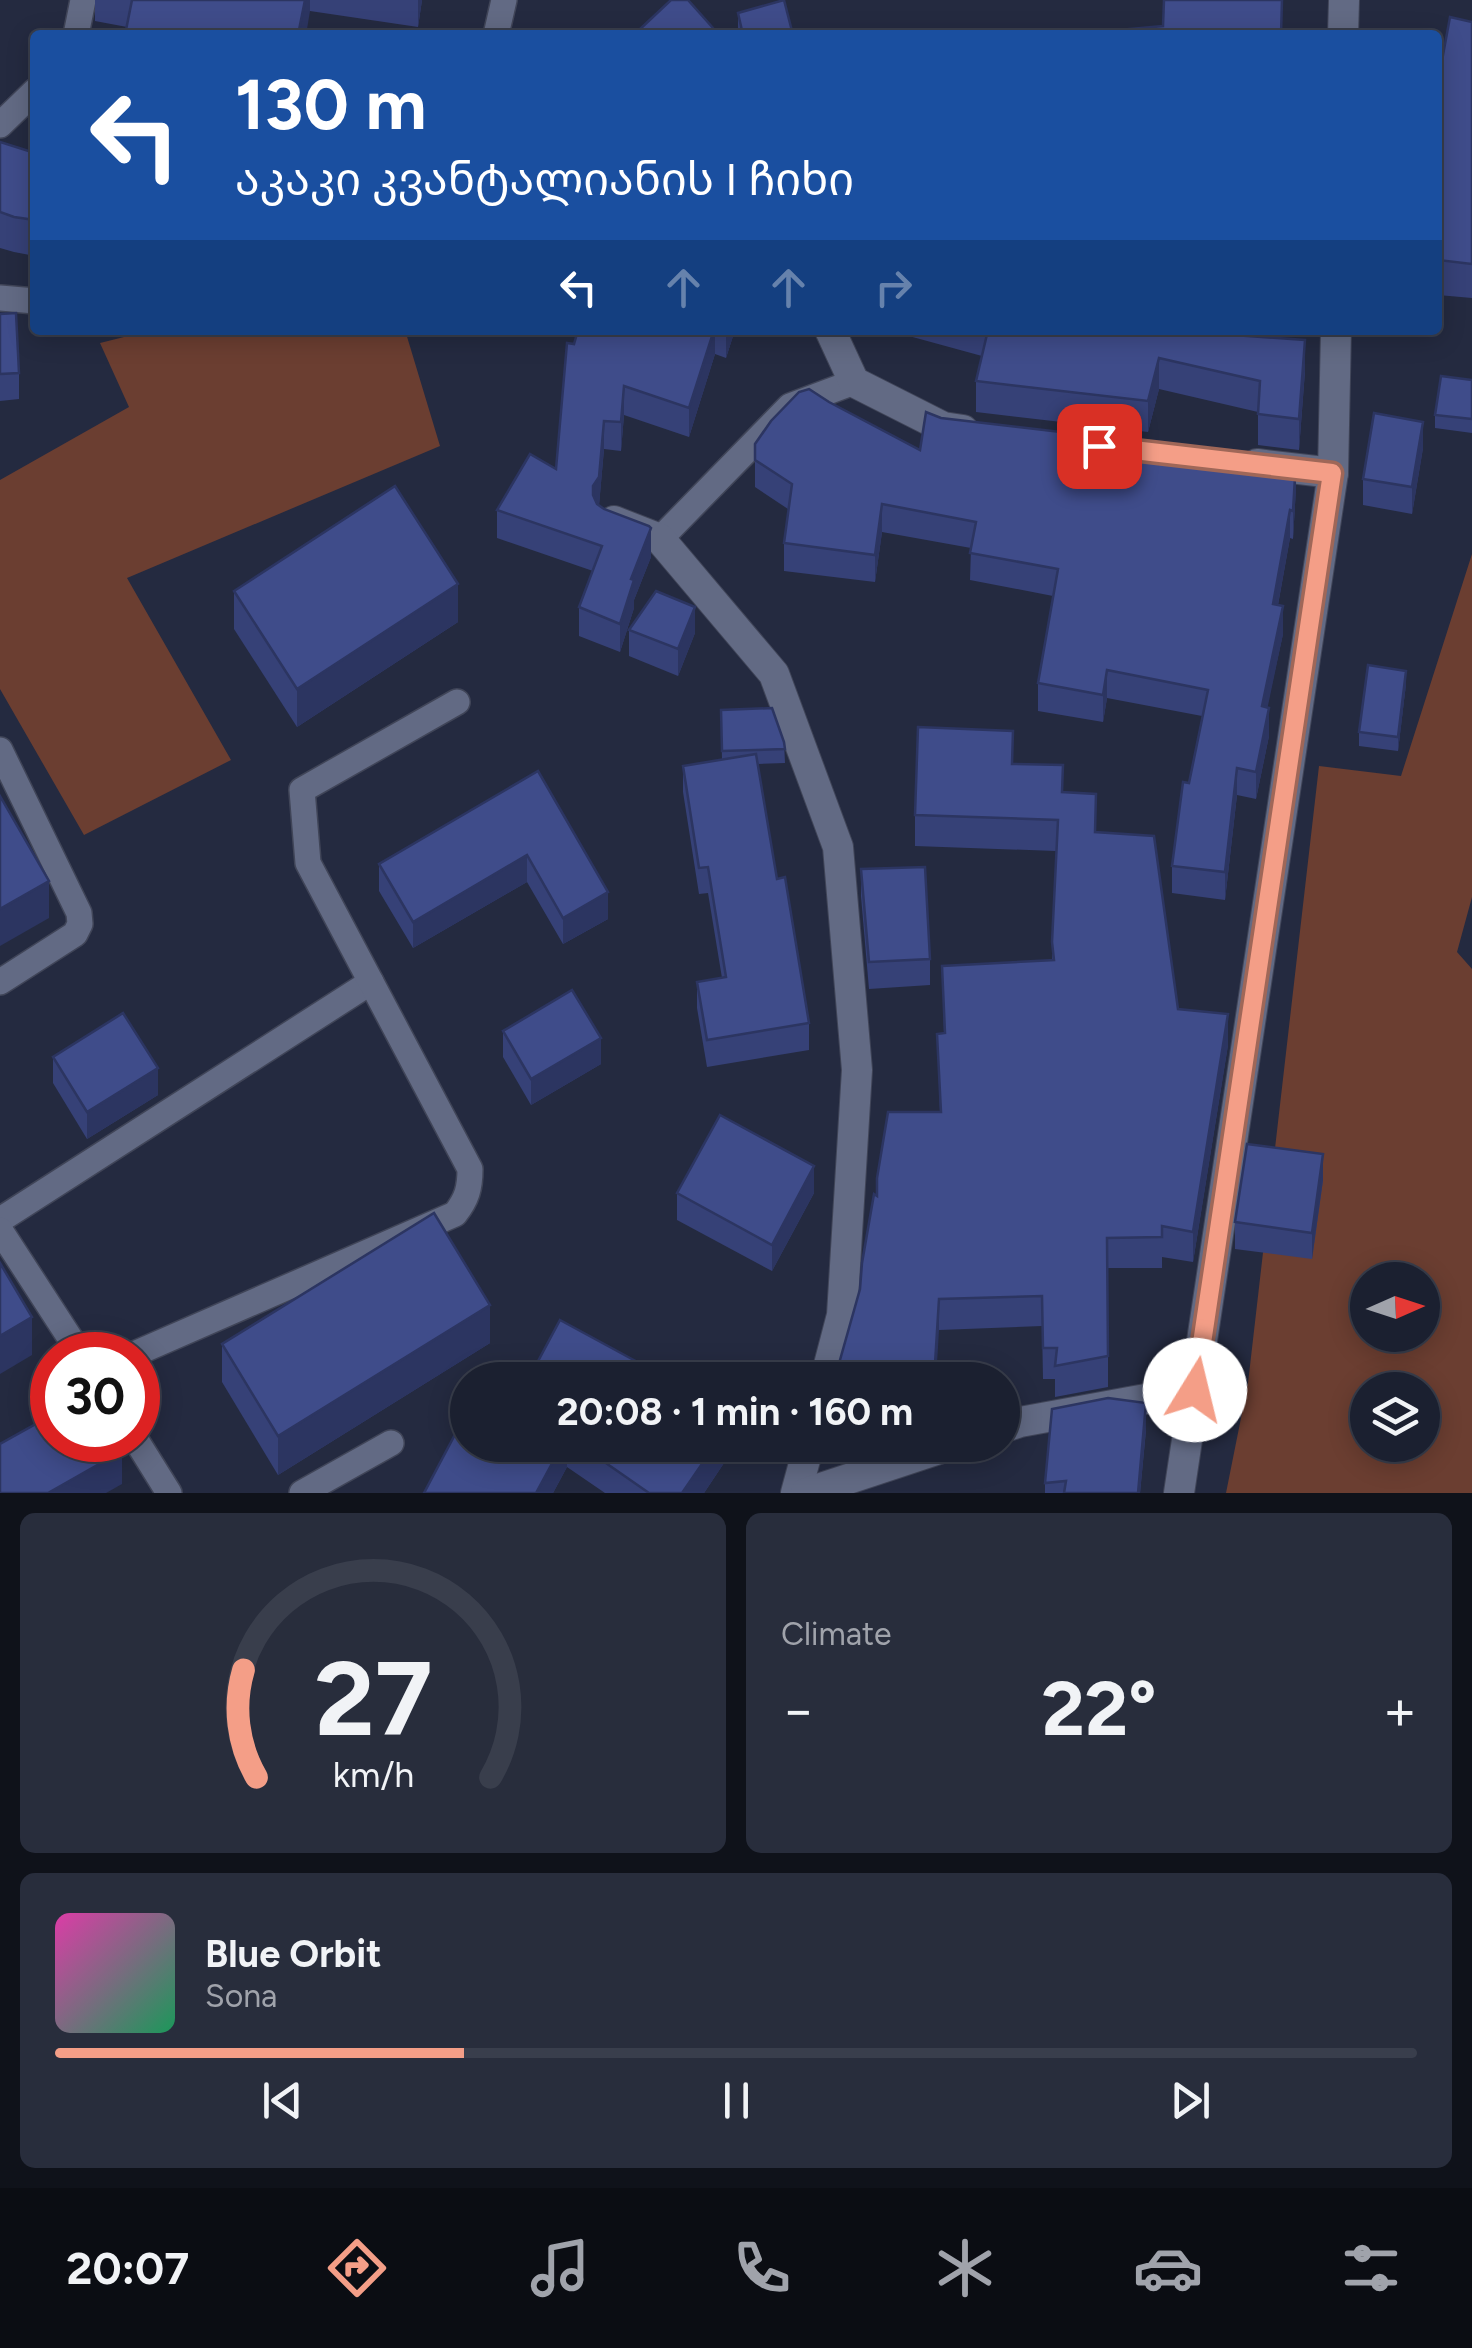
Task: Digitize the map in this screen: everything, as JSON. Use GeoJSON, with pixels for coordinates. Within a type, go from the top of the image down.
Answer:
{"type":"FeatureCollection","features":[{"type":"Feature","properties":{"kind":"street"},"geometry":{"type":"LineString","coordinates":[[1343,30],[1344,0]]}},
{"type":"Feature","properties":{"kind":"street"},"geometry":{"type":"LineString","coordinates":[[832,335],[854,382],[943,427],[982,432]]}},
{"type":"Feature","properties":{"kind":"street"},"geometry":{"type":"LineString","coordinates":[[1179,1493],[1332,473],[1336,335]]}},
{"type":"Feature","properties":{"kind":"street"},"geometry":{"type":"LineString","coordinates":[[1235,462],[1332,473]]}},
{"type":"Feature","properties":{"kind":"street"},"geometry":{"type":"LineString","coordinates":[[611,520],[660,539],[774,674],[838,847],[857,1070],[842,1315],[830,1362]]}},
{"type":"Feature","properties":{"kind":"street"},"geometry":{"type":"LineString","coordinates":[[1020,1422],[1195,1390]]}},
{"type":"Feature","properties":{"kind":"street"},"geometry":{"type":"LineString","coordinates":[[796,1493],[804,1462]]}},
{"type":"Feature","properties":{"kind":"street"},"geometry":{"type":"LineString","coordinates":[[806,1493],[900,1462]]}},
{"type":"Feature","properties":{"kind":"lane"},"geometry":{"type":"LineString","coordinates":[[77,30],[83,0]]}},
{"type":"Feature","properties":{"kind":"lane"},"geometry":{"type":"LineString","coordinates":[[497,30],[504,0]]}},
{"type":"Feature","properties":{"kind":"lane"},"geometry":{"type":"LineString","coordinates":[[0,125],[30,96]]}},
{"type":"Feature","properties":{"kind":"lane"},"geometry":{"type":"LineString","coordinates":[[0,298],[30,301]]}},
{"type":"Feature","properties":{"kind":"lane"},"geometry":{"type":"LineString","coordinates":[[660,539],[790,406],[854,382]]}},
{"type":"Feature","properties":{"kind":"lane"},"geometry":{"type":"LineString","coordinates":[[160,1343],[454,1214],[465,1201],[470,1169],[308,864],[302,790],[457,702]]}},
{"type":"Feature","properties":{"kind":"lane"},"geometry":{"type":"LineString","coordinates":[[0,750],[79,913],[80,924],[75,934],[0,982]]}},
{"type":"Feature","properties":{"kind":"lane"},"geometry":{"type":"LineString","coordinates":[[0,1220],[371,982]]}},
{"type":"Feature","properties":{"kind":"lane"},"geometry":{"type":"LineString","coordinates":[[0,1230],[66,1332]]}},
{"type":"Feature","properties":{"kind":"lane"},"geometry":{"type":"LineString","coordinates":[[302,1493],[390,1442]]}},
{"type":"Feature","properties":{"kind":"lane"},"geometry":{"type":"LineString","coordinates":[[150,1462],[169,1493]]}},
{"type":"Feature","properties":{"kind":"shaded area"},"geometry":{"type":"Polygon","coordinates":[[[132,335],[407,335],[440,446],[127,578],[231,760],[84,835],[0,689],[0,480],[129,407],[100,343],[132,335]]]}},
{"type":"Feature","properties":{"kind":"shaded area"},"geometry":{"type":"Polygon","coordinates":[[[1472,554],[1472,897],[1457,952],[1472,969],[1472,1493],[1226,1493],[1248,1383],[1319,766],[1401,776],[1472,554]]]}},
{"type":"Feature","properties":{"kind":"building"},"geometry":{"type":"Polygon","coordinates":[[[132,0],[305,0],[299,30],[126,30],[132,0]]]}},
{"type":"Feature","properties":{"kind":"building"},"geometry":{"type":"Polygon","coordinates":[[[671,0],[688,0],[713,28],[712,30],[639,30],[671,0]]]}},
{"type":"Feature","properties":{"kind":"building"},"geometry":{"type":"Polygon","coordinates":[[[784,0],[792,30],[742,30],[738,13],[784,0]]]}},
{"type":"Feature","properties":{"kind":"building"},"geometry":{"type":"Polygon","coordinates":[[[1164,0],[1282,0],[1281,30],[1119,30],[1163,26],[1164,0]]]}},
{"type":"Feature","properties":{"kind":"building"},"geometry":{"type":"Polygon","coordinates":[[[1450,17],[1472,22],[1472,264],[1442,260],[1442,60],[1450,17]]]}},
{"type":"Feature","properties":{"kind":"building"},"geometry":{"type":"Polygon","coordinates":[[[0,142],[30,151],[30,219],[0,212],[0,142]]]}},
{"type":"Feature","properties":{"kind":"building"},"geometry":{"type":"Polygon","coordinates":[[[16,313],[19,373],[0,374],[0,314],[16,313]]]}},
{"type":"Feature","properties":{"kind":"building"},"geometry":{"type":"Polygon","coordinates":[[[577,335],[712,335],[689,408],[624,386],[621,422],[604,421],[599,477],[593,495],[604,509],[651,528],[631,579],[634,580],[620,624],[579,607],[602,546],[497,510],[530,454],[556,469],[567,343],[574,344],[577,335]]]}},
{"type":"Feature","properties":{"kind":"building"},"geometry":{"type":"Polygon","coordinates":[[[987,335],[1234,335],[1305,340],[1299,419],[1258,414],[1260,381],[1159,358],[1148,401],[976,381],[987,335]]]}},
{"type":"Feature","properties":{"kind":"building"},"geometry":{"type":"Polygon","coordinates":[[[1441,376],[1472,380],[1472,419],[1435,415],[1441,376]]]}},
{"type":"Feature","properties":{"kind":"building"},"geometry":{"type":"Polygon","coordinates":[[[809,389],[920,450],[926,412],[941,418],[1296,460],[1293,511],[1290,510],[1273,604],[1283,606],[1262,706],[1269,708],[1256,772],[1237,768],[1225,872],[1172,866],[1183,782],[1189,783],[1208,690],[1107,670],[1103,695],[1038,683],[1058,569],[970,553],[976,522],[882,504],[875,555],[784,543],[792,484],[755,460],[755,444],[799,392],[809,389]]]}},
{"type":"Feature","properties":{"kind":"building"},"geometry":{"type":"Polygon","coordinates":[[[1374,413],[1423,422],[1412,487],[1363,479],[1374,413]]]}},
{"type":"Feature","properties":{"kind":"building"},"geometry":{"type":"Polygon","coordinates":[[[395,486],[458,584],[297,689],[234,591],[395,486]]]}},
{"type":"Feature","properties":{"kind":"building"},"geometry":{"type":"Polygon","coordinates":[[[656,591],[695,607],[678,649],[629,630],[656,591]]]}},
{"type":"Feature","properties":{"kind":"building"},"geometry":{"type":"Polygon","coordinates":[[[1368,665],[1406,671],[1398,737],[1359,732],[1368,665]]]}},
{"type":"Feature","properties":{"kind":"building"},"geometry":{"type":"Polygon","coordinates":[[[772,708],[785,749],[722,751],[721,710],[772,708]]]}},
{"type":"Feature","properties":{"kind":"building"},"geometry":{"type":"Polygon","coordinates":[[[918,727],[1013,731],[1012,764],[1063,765],[1062,792],[1096,794],[1095,832],[1154,836],[1178,1009],[1228,1014],[1193,1232],[1162,1226],[1162,1237],[1107,1238],[1108,1356],[1055,1366],[1057,1348],[1043,1348],[1042,1296],[939,1299],[935,1362],[840,1362],[860,1289],[888,1112],[941,1112],[937,1034],[945,1033],[942,966],[1054,960],[1058,820],[915,815],[918,727]]]}},
{"type":"Feature","properties":{"kind":"building"},"geometry":{"type":"Polygon","coordinates":[[[756,754],[777,879],[785,877],[809,1023],[707,1040],[697,982],[726,977],[708,867],[699,868],[683,766],[756,754]]]}},
{"type":"Feature","properties":{"kind":"building"},"geometry":{"type":"Polygon","coordinates":[[[538,771],[608,892],[563,918],[527,855],[413,922],[379,864],[538,771]]]}},
{"type":"Feature","properties":{"kind":"building"},"geometry":{"type":"Polygon","coordinates":[[[0,796],[49,881],[0,909],[0,796]]]}},
{"type":"Feature","properties":{"kind":"building"},"geometry":{"type":"Polygon","coordinates":[[[925,867],[930,959],[869,962],[861,869],[925,867]]]}},
{"type":"Feature","properties":{"kind":"building"},"geometry":{"type":"Polygon","coordinates":[[[572,990],[601,1038],[531,1079],[503,1031],[572,990]]]}},
{"type":"Feature","properties":{"kind":"building"},"geometry":{"type":"Polygon","coordinates":[[[123,1013],[158,1068],[87,1112],[53,1057],[123,1013]]]}},
{"type":"Feature","properties":{"kind":"building"},"geometry":{"type":"Polygon","coordinates":[[[720,1115],[814,1166],[772,1245],[677,1193],[720,1115]]]}},
{"type":"Feature","properties":{"kind":"building"},"geometry":{"type":"Polygon","coordinates":[[[1247,1144],[1323,1154],[1312,1233],[1235,1222],[1247,1144]]]}},
{"type":"Feature","properties":{"kind":"building"},"geometry":{"type":"Polygon","coordinates":[[[434,1213],[490,1305],[278,1436],[222,1344],[434,1213]]]}},
{"type":"Feature","properties":{"kind":"building"},"geometry":{"type":"Polygon","coordinates":[[[0,1263],[32,1317],[0,1336],[0,1263]]]}},
{"type":"Feature","properties":{"kind":"building"},"geometry":{"type":"Polygon","coordinates":[[[560,1320],[637,1362],[538,1362],[560,1320]]]}},
{"type":"Feature","properties":{"kind":"building"},"geometry":{"type":"Polygon","coordinates":[[[1108,1398],[1146,1403],[1138,1493],[1064,1493],[1066,1481],[1045,1483],[1052,1409],[1108,1398]]]}},
{"type":"Feature","properties":{"kind":"building"},"geometry":{"type":"Polygon","coordinates":[[[30,1427],[30,1462],[103,1462],[48,1493],[0,1493],[0,1444],[30,1427]]]}},
{"type":"Feature","properties":{"kind":"building"},"geometry":{"type":"Polygon","coordinates":[[[450,1444],[450,1462],[553,1462],[536,1493],[424,1493],[450,1444]]]}},
{"type":"Feature","properties":{"kind":"building"},"geometry":{"type":"Polygon","coordinates":[[[604,1462],[703,1462],[682,1493],[649,1493],[604,1462]]]}},
{"type":"Feature","properties":{"kind":"route"},"geometry":{"type":"LineString","coordinates":[[1099,446],[1332,473],[1195,1390]]}}]}
